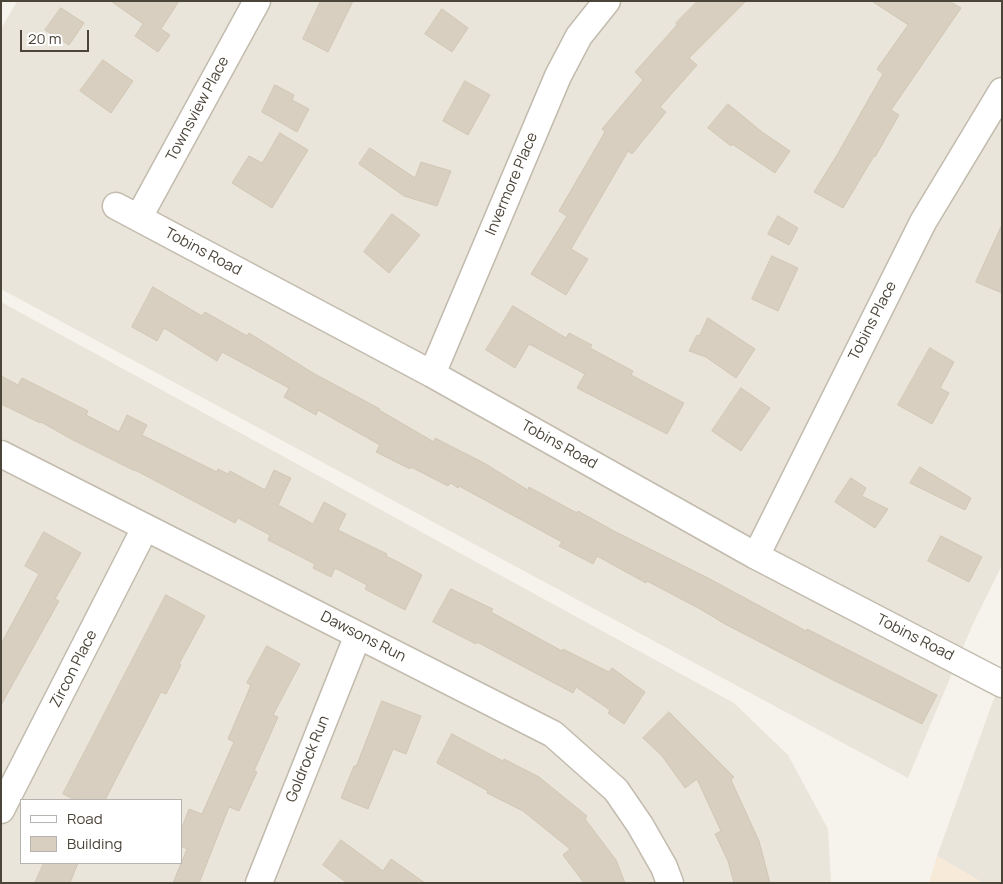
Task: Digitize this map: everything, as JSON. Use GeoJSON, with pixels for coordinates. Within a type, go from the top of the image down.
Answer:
{"type":"FeatureCollection","features":[{"type":"Feature","properties":{"kind":"street","name":"Townsview Place"},"geometry":{"type":"LineString","coordinates":[[139,217],[257,1]]}},
{"type":"Feature","properties":{"kind":"street","name":"Invermore Place"},"geometry":{"type":"LineString","coordinates":[[432,374],[558,76],[579,36],[607,1]]}},
{"type":"Feature","properties":{"kind":"street","name":"Tobins Place"},"geometry":{"type":"LineString","coordinates":[[756,556],[923,222],[1002,92]]}},
{"type":"Feature","properties":{"kind":"street","name":"Tobins Road"},"geometry":{"type":"LineString","coordinates":[[116,206],[432,374],[756,556],[1002,684]]}},
{"type":"Feature","properties":{"kind":"street","name":"Dawsons Run"},"geometry":{"type":"LineString","coordinates":[[1,454],[553,734],[616,790],[640,824],[659,858],[670,883]]}},
{"type":"Feature","properties":{"kind":"street","name":"Zircon Place"},"geometry":{"type":"LineString","coordinates":[[1,810],[145,528]]}},
{"type":"Feature","properties":{"kind":"street","name":"Goldrock Run"},"geometry":{"type":"LineString","coordinates":[[259,883],[358,635]]}},
{"type":"Feature","properties":{"kind":"shaded area"},"geometry":{"type":"Polygon","coordinates":[[[17,1],[1002,1],[1002,565],[972,626],[908,778],[1,289],[1,29],[17,1]]]}},
{"type":"Feature","properties":{"kind":"shaded area"},"geometry":{"type":"Polygon","coordinates":[[[1,302],[734,703],[788,755],[828,829],[831,883],[1,883],[1,302]]]}},
{"type":"Feature","properties":{"kind":"shaded area"},"geometry":{"type":"Polygon","coordinates":[[[1002,684],[1002,883],[983,883],[937,856],[993,701],[1002,684]]]}},
{"type":"Feature","properties":{"kind":"shaded area"},"geometry":{"type":"Polygon","coordinates":[[[937,856],[983,883],[929,883],[937,856]]]}},
{"type":"Feature","properties":{"kind":"building"},"geometry":{"type":"Polygon","coordinates":[[[111,1],[179,1],[161,29],[170,35],[158,52],[135,36],[143,24],[111,1]]]}},
{"type":"Feature","properties":{"kind":"building"},"geometry":{"type":"Polygon","coordinates":[[[321,1],[353,1],[328,52],[303,39],[321,1]]]}},
{"type":"Feature","properties":{"kind":"building"},"geometry":{"type":"Polygon","coordinates":[[[698,1],[746,1],[689,58],[697,65],[660,107],[666,112],[632,154],[628,151],[571,249],[588,259],[566,295],[531,274],[567,216],[559,211],[605,132],[602,129],[643,80],[635,72],[677,25],[676,23],[698,1]]]}},
{"type":"Feature","properties":{"kind":"building"},"geometry":{"type":"Polygon","coordinates":[[[872,1],[949,1],[961,8],[891,110],[899,115],[843,208],[814,192],[883,74],[877,69],[908,25],[872,1]]]}},
{"type":"Feature","properties":{"kind":"building"},"geometry":{"type":"Polygon","coordinates":[[[61,8],[84,23],[69,45],[45,30],[61,8]]]}},
{"type":"Feature","properties":{"kind":"building"},"geometry":{"type":"Polygon","coordinates":[[[442,9],[468,28],[452,52],[425,34],[442,9]]]}},
{"type":"Feature","properties":{"kind":"building"},"geometry":{"type":"Polygon","coordinates":[[[103,60],[133,81],[111,113],[80,91],[103,60]]]}},
{"type":"Feature","properties":{"kind":"building"},"geometry":{"type":"Polygon","coordinates":[[[465,81],[490,95],[468,135],[443,121],[465,81]]]}},
{"type":"Feature","properties":{"kind":"building"},"geometry":{"type":"Polygon","coordinates":[[[275,85],[294,95],[292,100],[309,109],[297,132],[262,112],[275,85]]]}},
{"type":"Feature","properties":{"kind":"building"},"geometry":{"type":"Polygon","coordinates":[[[728,104],[762,132],[790,151],[775,173],[732,144],[731,146],[708,128],[728,104]]]}},
{"type":"Feature","properties":{"kind":"building"},"geometry":{"type":"Polygon","coordinates":[[[280,133],[308,150],[272,208],[232,183],[249,156],[262,163],[280,133]]]}},
{"type":"Feature","properties":{"kind":"building"},"geometry":{"type":"Polygon","coordinates":[[[370,148],[415,178],[421,162],[451,171],[437,206],[404,196],[359,164],[370,148]]]}},
{"type":"Feature","properties":{"kind":"building"},"geometry":{"type":"Polygon","coordinates":[[[392,214],[420,235],[389,273],[364,252],[392,214]]]}},
{"type":"Feature","properties":{"kind":"building"},"geometry":{"type":"Polygon","coordinates":[[[778,216],[798,228],[789,245],[768,234],[778,216]]]}},
{"type":"Feature","properties":{"kind":"building"},"geometry":{"type":"Polygon","coordinates":[[[1002,225],[1002,293],[976,282],[1002,225]]]}},
{"type":"Feature","properties":{"kind":"building"},"geometry":{"type":"Polygon","coordinates":[[[772,256],[798,268],[778,311],[752,299],[772,256]]]}},
{"type":"Feature","properties":{"kind":"building"},"geometry":{"type":"Polygon","coordinates":[[[153,287],[202,316],[205,312],[247,336],[249,333],[313,373],[380,409],[434,442],[435,438],[484,463],[528,490],[529,487],[577,513],[578,511],[806,631],[807,629],[937,695],[922,724],[835,681],[597,556],[593,564],[559,546],[562,542],[459,486],[458,488],[451,483],[448,486],[376,452],[380,445],[318,410],[316,415],[284,397],[289,388],[222,352],[217,361],[164,328],[157,341],[132,327],[153,287]]]}},
{"type":"Feature","properties":{"kind":"building"},"geometry":{"type":"Polygon","coordinates":[[[513,306],[566,338],[569,333],[592,345],[590,348],[633,371],[631,375],[684,403],[667,434],[577,388],[585,374],[529,344],[515,368],[486,350],[513,306]]]}},
{"type":"Feature","properties":{"kind":"building"},"geometry":{"type":"Polygon","coordinates":[[[708,318],[755,349],[736,378],[706,357],[689,351],[708,318]]]}},
{"type":"Feature","properties":{"kind":"building"},"geometry":{"type":"Polygon","coordinates":[[[930,348],[954,362],[940,388],[949,393],[932,424],[898,405],[930,348]]]}},
{"type":"Feature","properties":{"kind":"building"},"geometry":{"type":"Polygon","coordinates":[[[1,376],[18,385],[22,378],[88,411],[86,415],[119,432],[127,415],[147,425],[142,435],[217,472],[218,469],[228,474],[230,471],[265,490],[274,470],[291,478],[278,505],[313,524],[324,502],[346,514],[338,530],[387,554],[386,556],[422,575],[405,610],[365,589],[367,585],[335,568],[331,577],[313,568],[315,564],[268,540],[270,535],[238,518],[235,523],[41,422],[1,404],[1,376]]]}},
{"type":"Feature","properties":{"kind":"building"},"geometry":{"type":"Polygon","coordinates":[[[741,388],[770,408],[741,451],[712,431],[741,388]]]}},
{"type":"Feature","properties":{"kind":"building"},"geometry":{"type":"Polygon","coordinates":[[[920,467],[971,498],[965,510],[910,483],[920,467]]]}},
{"type":"Feature","properties":{"kind":"building"},"geometry":{"type":"Polygon","coordinates":[[[851,478],[866,488],[862,496],[888,509],[875,528],[835,502],[851,478]]]}},
{"type":"Feature","properties":{"kind":"building"},"geometry":{"type":"Polygon","coordinates":[[[44,532],[81,553],[55,599],[59,601],[1,705],[1,644],[39,574],[25,566],[44,532]]]}},
{"type":"Feature","properties":{"kind":"building"},"geometry":{"type":"Polygon","coordinates":[[[941,536],[982,557],[969,582],[928,561],[941,536]]]}},
{"type":"Feature","properties":{"kind":"building"},"geometry":{"type":"Polygon","coordinates":[[[451,589],[493,609],[491,612],[562,651],[563,649],[609,672],[612,668],[645,692],[624,724],[608,713],[610,710],[576,687],[573,693],[477,642],[476,644],[433,622],[451,589]]]}},
{"type":"Feature","properties":{"kind":"building"},"geometry":{"type":"Polygon","coordinates":[[[166,595],[205,616],[179,664],[181,665],[166,694],[161,692],[106,799],[73,799],[63,794],[166,595]]]}},
{"type":"Feature","properties":{"kind":"building"},"geometry":{"type":"Polygon","coordinates":[[[267,646],[300,664],[273,715],[278,717],[254,771],[257,772],[239,811],[229,807],[199,883],[173,883],[187,849],[182,846],[182,827],[189,809],[202,814],[234,742],[228,739],[251,685],[247,683],[267,646]]]}},
{"type":"Feature","properties":{"kind":"building"},"geometry":{"type":"Polygon","coordinates":[[[382,701],[421,716],[406,754],[393,749],[368,809],[341,798],[382,701]]]}},
{"type":"Feature","properties":{"kind":"building"},"geometry":{"type":"Polygon","coordinates":[[[669,712],[734,777],[731,780],[759,841],[770,883],[734,883],[728,861],[715,834],[721,831],[697,779],[685,788],[662,756],[643,738],[669,712]]]}},
{"type":"Feature","properties":{"kind":"building"},"geometry":{"type":"Polygon","coordinates":[[[452,734],[503,761],[504,759],[539,777],[587,816],[585,819],[616,860],[625,883],[584,883],[563,855],[570,849],[523,811],[487,793],[488,791],[437,763],[452,734]]]}},
{"type":"Feature","properties":{"kind":"building"},"geometry":{"type":"Polygon","coordinates":[[[341,840],[383,871],[391,859],[425,883],[347,883],[323,865],[341,840]]]}},
{"type":"Feature","properties":{"kind":"building"},"geometry":{"type":"Polygon","coordinates":[[[44,864],[78,864],[70,883],[35,883],[44,864]]]}}]}
